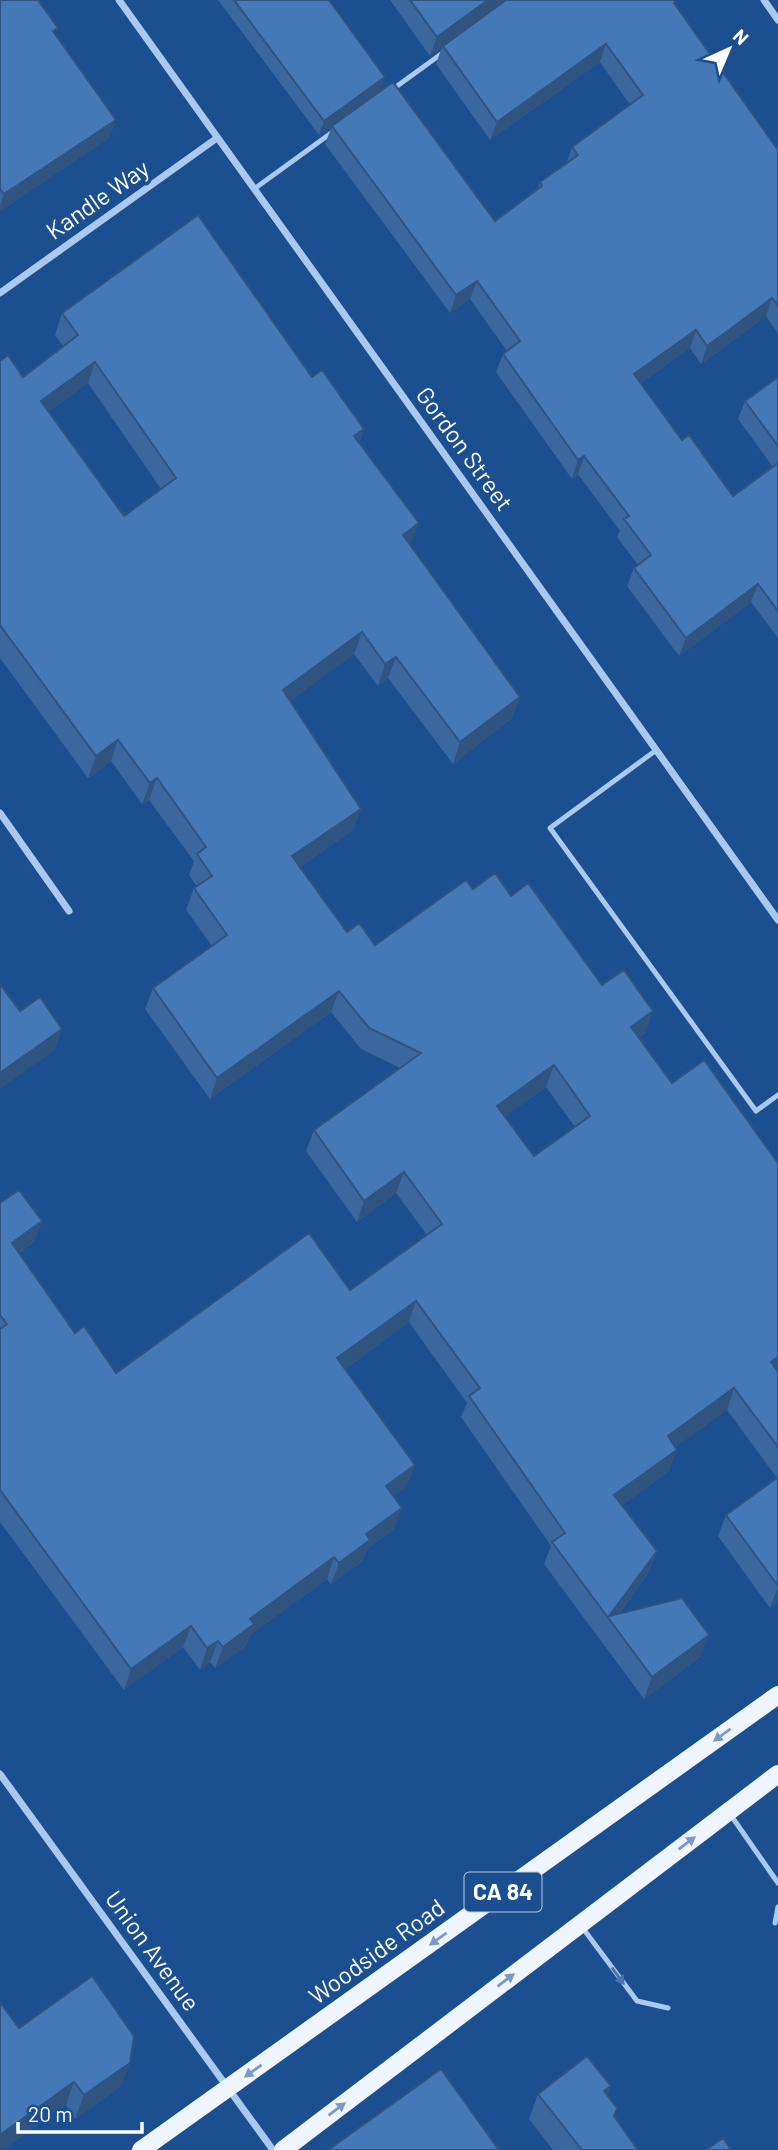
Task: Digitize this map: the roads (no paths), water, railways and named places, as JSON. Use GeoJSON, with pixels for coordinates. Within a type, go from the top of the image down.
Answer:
{"type":"FeatureCollection","features":[{"type":"Feature","properties":{"kind":"main road","name":"Woodside Road"},"geometry":{"type":"LineString","coordinates":[[141,2150],[778,1695]]}},
{"type":"Feature","properties":{"kind":"main road","name":"CA 84"},"geometry":{"type":"LineString","coordinates":[[283,2150],[778,1774]]}},
{"type":"Feature","properties":{"kind":"street","name":"Gordon Street"},"geometry":{"type":"LineString","coordinates":[[119,0],[778,920]]}},
{"type":"Feature","properties":{"kind":"street"},"geometry":{"type":"LineString","coordinates":[[764,0],[778,20]]}},
{"type":"Feature","properties":{"kind":"street","name":"Kandle Way"},"geometry":{"type":"LineString","coordinates":[[0,293],[218,138]]}},
{"type":"Feature","properties":{"kind":"street"},"geometry":{"type":"LineString","coordinates":[[0,813],[69,911]]}},
{"type":"Feature","properties":{"kind":"street","name":"Union Avenue"},"geometry":{"type":"LineString","coordinates":[[0,1774],[273,2150]]}},
{"type":"Feature","properties":{"kind":"lane"},"geometry":{"type":"LineString","coordinates":[[385,94],[451,47]]}},
{"type":"Feature","properties":{"kind":"lane"},"geometry":{"type":"LineString","coordinates":[[254,189],[341,126]]}},
{"type":"Feature","properties":{"kind":"lane"},"geometry":{"type":"LineString","coordinates":[[655,751],[550,828],[756,1111],[778,1095]]}},
{"type":"Feature","properties":{"kind":"lane"},"geometry":{"type":"LineString","coordinates":[[728,1812],[778,1883]]}},
{"type":"Feature","properties":{"kind":"lane"},"geometry":{"type":"LineString","coordinates":[[775,1923],[778,1907]]}},
{"type":"Feature","properties":{"kind":"lane"},"geometry":{"type":"LineString","coordinates":[[580,1924],[637,2001],[668,2008]]}}]}
